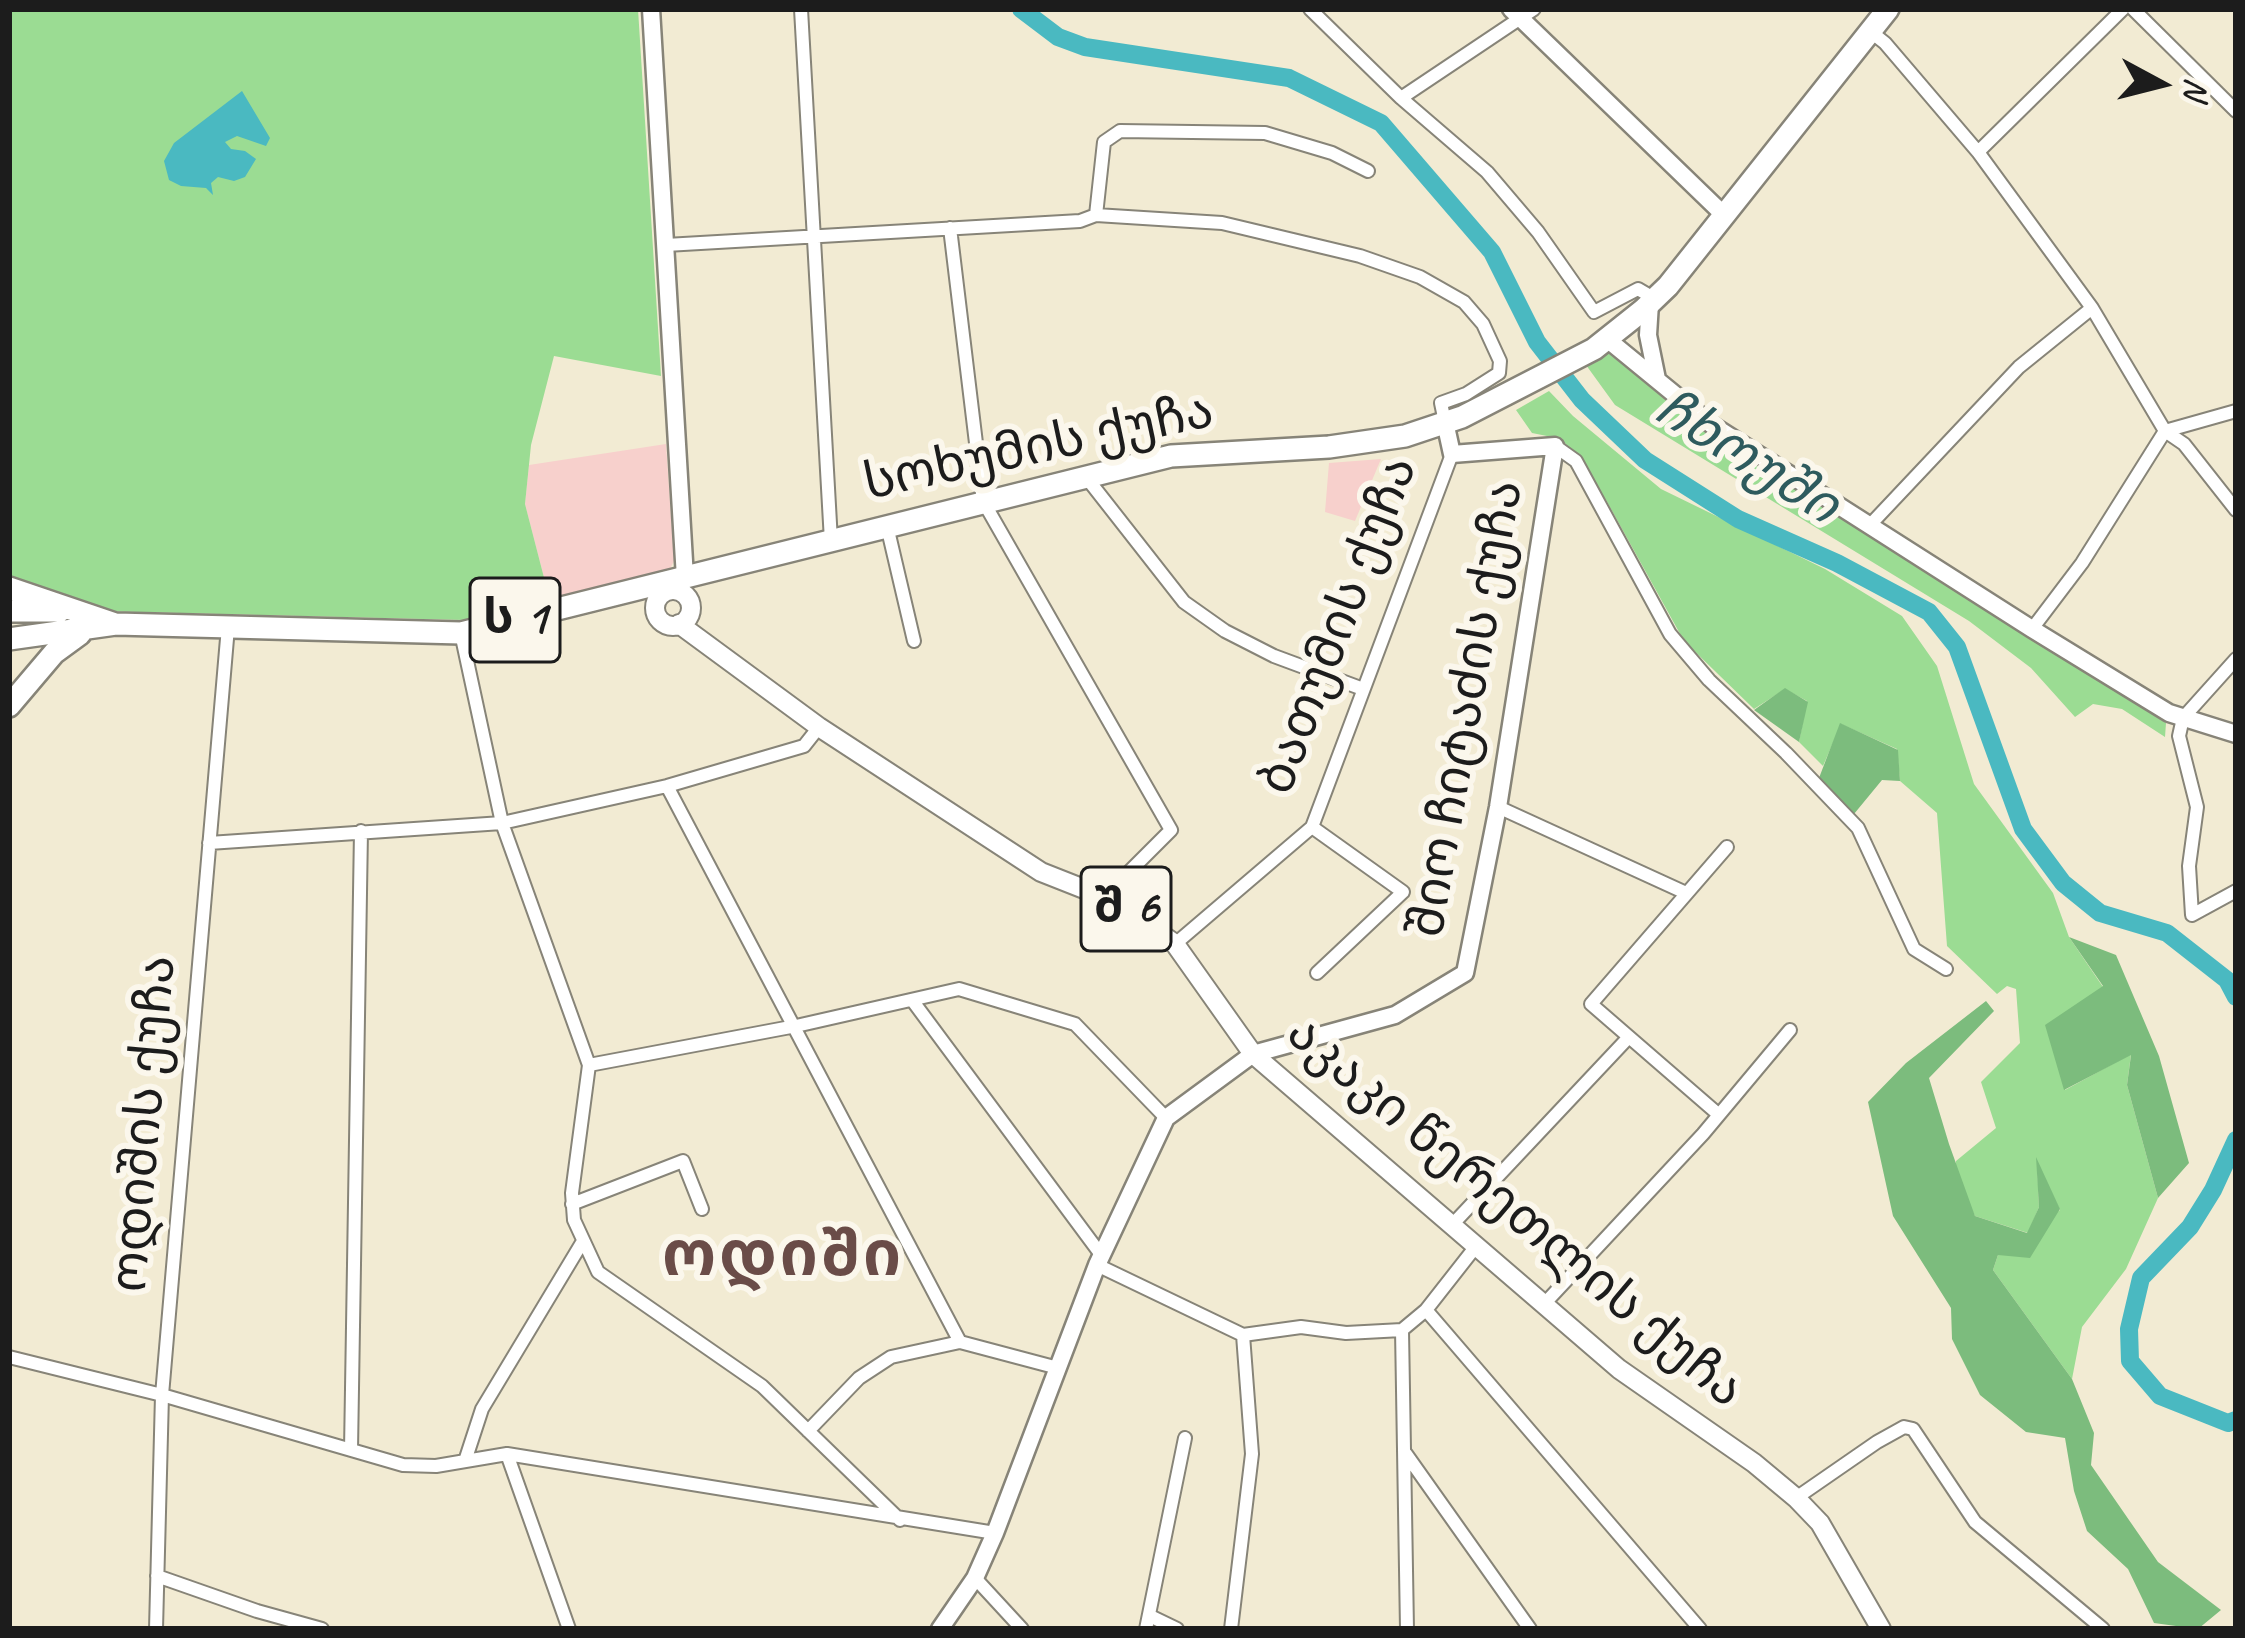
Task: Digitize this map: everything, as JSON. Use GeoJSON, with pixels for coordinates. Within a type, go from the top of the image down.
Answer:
{"type":"FeatureCollection","features":[{"type":"Feature","properties":{"kind":"highway","name":"სოხუმის ქუჩა"},"geometry":{"type":"LineString","coordinates":[[84,621],[461,633],[622,594],[680,601],[831,542],[983,501],[1191,454],[1370,442],[1454,420],[1601,344],[1653,301],[1888,9]]}},
{"type":"Feature","properties":{"kind":"highway"},"geometry":{"type":"LineString","coordinates":[[9,588],[84,621],[9,706]]}},
{"type":"Feature","properties":{"kind":"highway"},"geometry":{"type":"LineString","coordinates":[[9,613],[10,636],[54,653]]}},
{"type":"Feature","properties":{"kind":"highway","name":"ს 1"},"geometry":{"type":"LineString","coordinates":[[9,613],[84,621]]}},
{"type":"Feature","properties":{"kind":"highway","name":"ს 1"},"geometry":{"type":"LineString","coordinates":[[10,636],[84,621]]}},
{"type":"Feature","properties":{"kind":"main road","name":"შ 6"},"geometry":{"type":"LineString","coordinates":[[622,594],[680,601]]}},
{"type":"Feature","properties":{"kind":"main road","name":"აკაკი წერეთლის ქუჩა"},"geometry":{"type":"LineString","coordinates":[[680,601],[712,649],[819,727],[1041,872],[1112,900],[1175,944],[1253,1054],[1619,1369],[1796,1498],[1820,1523],[1881,1629]]}},
{"type":"Feature","properties":{"kind":"street"},"geometry":{"type":"LineString","coordinates":[[651,9],[680,601]]}},
{"type":"Feature","properties":{"kind":"street"},"geometry":{"type":"LineString","coordinates":[[801,9],[831,542]]}},
{"type":"Feature","properties":{"kind":"street"},"geometry":{"type":"LineString","coordinates":[[1310,9],[1401,98],[1487,172],[1538,232],[1594,312],[1638,289],[1653,301],[1648,335],[1658,380]]}},
{"type":"Feature","properties":{"kind":"street"},"geometry":{"type":"LineString","coordinates":[[1978,152],[2123,9]]}},
{"type":"Feature","properties":{"kind":"street"},"geometry":{"type":"LineString","coordinates":[[2133,9],[2236,111]]}},
{"type":"Feature","properties":{"kind":"street"},"geometry":{"type":"LineString","coordinates":[[1401,98],[1522,12],[1724,215]]}},
{"type":"Feature","properties":{"kind":"street"},"geometry":{"type":"LineString","coordinates":[[1870,31],[1978,152],[2092,308],[2165,431],[2184,444],[2236,510]]}},
{"type":"Feature","properties":{"kind":"street"},"geometry":{"type":"LineString","coordinates":[[1096,215],[1104,142],[1120,130],[1265,133],[1368,171]]}},
{"type":"Feature","properties":{"kind":"street"},"geometry":{"type":"LineString","coordinates":[[666,244],[1080,221],[1096,215],[1222,223],[1360,256],[1420,277],[1464,302],[1483,324],[1500,362],[1498,373],[1442,403],[1454,420]]}},
{"type":"Feature","properties":{"kind":"street"},"geometry":{"type":"LineString","coordinates":[[950,228],[983,501],[1171,830],[1122,879],[1112,900]]}},
{"type":"Feature","properties":{"kind":"street"},"geometry":{"type":"LineString","coordinates":[[1870,525],[2018,368],[2092,308]]}},
{"type":"Feature","properties":{"kind":"street"},"geometry":{"type":"LineString","coordinates":[[1601,344],[1658,380],[1712,425],[2032,629],[2183,718],[2236,734]]}},
{"type":"Feature","properties":{"kind":"street"},"geometry":{"type":"LineString","coordinates":[[2032,629],[2082,563],[2165,431],[2236,410]]}},
{"type":"Feature","properties":{"kind":"street","name":"ბათუმის ქუჩა"},"geometry":{"type":"LineString","coordinates":[[1175,944],[1312,827],[1452,454],[1454,420]]}},
{"type":"Feature","properties":{"kind":"street"},"geometry":{"type":"LineString","coordinates":[[1452,454],[1555,446],[1576,461],[1670,634],[1709,680],[1858,828],[1914,949],[1946,969]]}},
{"type":"Feature","properties":{"kind":"street","name":"შიო ჩიტაძის ქუჩა"},"geometry":{"type":"LineString","coordinates":[[1253,1054],[1395,1015],[1465,973],[1498,807],[1555,446]]}},
{"type":"Feature","properties":{"kind":"street"},"geometry":{"type":"LineString","coordinates":[[1086,477],[1184,602],[1274,656],[1363,689]]}},
{"type":"Feature","properties":{"kind":"street"},"geometry":{"type":"LineString","coordinates":[[886,525],[914,641]]}},
{"type":"Feature","properties":{"kind":"street","name":"ოდიშის ქუჩა"},"geometry":{"type":"LineString","coordinates":[[156,1629],[162,1395],[228,627]]}},
{"type":"Feature","properties":{"kind":"street"},"geometry":{"type":"LineString","coordinates":[[461,633],[502,823],[589,1065],[572,1204],[574,1220],[598,1272],[762,1386],[900,1520]]}},
{"type":"Feature","properties":{"kind":"street"},"geometry":{"type":"LineString","coordinates":[[2236,659],[2183,718],[2179,736],[2197,807],[2188,866],[2192,915],[2236,891]]}},
{"type":"Feature","properties":{"kind":"street"},"geometry":{"type":"LineString","coordinates":[[208,843],[502,823],[667,786],[804,746],[819,727]]}},
{"type":"Feature","properties":{"kind":"street"},"geometry":{"type":"LineString","coordinates":[[667,786],[960,1342]]}},
{"type":"Feature","properties":{"kind":"street"},"geometry":{"type":"LineString","coordinates":[[1498,807],[1686,893]]}},
{"type":"Feature","properties":{"kind":"street"},"geometry":{"type":"LineString","coordinates":[[1312,827],[1403,892],[1317,973]]}},
{"type":"Feature","properties":{"kind":"street"},"geometry":{"type":"LineString","coordinates":[[351,1450],[361,830]]}},
{"type":"Feature","properties":{"kind":"street"},"geometry":{"type":"LineString","coordinates":[[1718,1114],[1591,1004],[1726,847]]}},
{"type":"Feature","properties":{"kind":"street"},"geometry":{"type":"LineString","coordinates":[[589,1065],[959,989],[1075,1024],[1166,1118]]}},
{"type":"Feature","properties":{"kind":"street"},"geometry":{"type":"LineString","coordinates":[[912,1000],[1100,1261],[1243,1335],[1301,1327],[1346,1333],[1402,1330],[1426,1310],[1478,1245]]}},
{"type":"Feature","properties":{"kind":"street"},"geometry":{"type":"LineString","coordinates":[[1546,1302],[1790,1030]]}},
{"type":"Feature","properties":{"kind":"street"},"geometry":{"type":"LineString","coordinates":[[1452,1225],[1628,1038]]}},
{"type":"Feature","properties":{"kind":"street"},"geometry":{"type":"LineString","coordinates":[[940,1629],[975,1578],[1100,1261],[1166,1118],[1253,1054]]}},
{"type":"Feature","properties":{"kind":"street"},"geometry":{"type":"LineString","coordinates":[[572,1204],[683,1161],[702,1209]]}},
{"type":"Feature","properties":{"kind":"street"},"geometry":{"type":"LineString","coordinates":[[466,1458],[482,1409],[583,1241]]}},
{"type":"Feature","properties":{"kind":"street"},"geometry":{"type":"LineString","coordinates":[[1426,1310],[1700,1629]]}},
{"type":"Feature","properties":{"kind":"street"},"geometry":{"type":"LineString","coordinates":[[1402,1330],[1407,1629]]}},
{"type":"Feature","properties":{"kind":"street"},"geometry":{"type":"LineString","coordinates":[[1231,1629],[1252,1454],[1243,1335]]}},
{"type":"Feature","properties":{"kind":"street"},"geometry":{"type":"LineString","coordinates":[[808,1431],[860,1378],[891,1357],[960,1342],[1058,1368]]}},
{"type":"Feature","properties":{"kind":"street"},"geometry":{"type":"LineString","coordinates":[[9,1357],[162,1395],[403,1465],[436,1466],[508,1454],[994,1533]]}},
{"type":"Feature","properties":{"kind":"street"},"geometry":{"type":"LineString","coordinates":[[1796,1498],[1876,1442],[1904,1426],[1913,1429],[1975,1522],[2103,1629]]}},
{"type":"Feature","properties":{"kind":"street"},"geometry":{"type":"LineString","coordinates":[[1177,1629],[1148,1623],[1185,1438]]}},
{"type":"Feature","properties":{"kind":"street"},"geometry":{"type":"LineString","coordinates":[[508,1454],[569,1629]]}},
{"type":"Feature","properties":{"kind":"street"},"geometry":{"type":"LineString","coordinates":[[1406,1454],[1530,1629]]}},
{"type":"Feature","properties":{"kind":"street"},"geometry":{"type":"LineString","coordinates":[[157,1576],[322,1629]]}},
{"type":"Feature","properties":{"kind":"street"},"geometry":{"type":"LineString","coordinates":[[975,1578],[1022,1629]]}},
{"type":"Feature","properties":{"kind":"shaded area"},"geometry":{"type":"Polygon","coordinates":[[[666,444],[674,561],[667,575],[550,601],[525,504],[529,465],[666,444]]]}},
{"type":"Feature","properties":{"kind":"shaded area"},"geometry":{"type":"Polygon","coordinates":[[[1381,459],[1355,521],[1325,512],[1329,463],[1381,459]]]}},
{"type":"Feature","properties":{"kind":"green space"},"geometry":{"type":"Polygon","coordinates":[[[9,9],[638,9],[661,376],[554,356],[531,445],[525,504],[549,597],[464,620],[98,611],[9,575],[9,9]]]}},
{"type":"Feature","properties":{"kind":"green space"},"geometry":{"type":"Polygon","coordinates":[[[1606,351],[1692,421],[2166,723],[2165,737],[2122,709],[2093,704],[2075,717],[2031,668],[1969,621],[1615,405],[1586,365],[1606,351]]]}},
{"type":"Feature","properties":{"kind":"green space"},"geometry":{"type":"Polygon","coordinates":[[[1549,391],[1661,489],[1825,569],[1902,616],[1937,666],[1974,784],[2053,893],[2069,937],[2103,987],[2065,1090],[2131,1054],[2127,1085],[2158,1198],[2126,1269],[2082,1327],[2072,1379],[1993,1270],[1998,1255],[2060,1210],[2037,1162],[2039,1207],[2028,1233],[1975,1216],[1956,1179],[1956,1161],[1996,1128],[1981,1082],[2020,1043],[2016,989],[2007,986],[1997,994],[1947,946],[1937,813],[1900,781],[1897,749],[1841,724],[1823,766],[1799,742],[1807,701],[1785,689],[1754,709],[1684,641],[1606,500],[1562,439],[1532,433],[1516,410],[1549,391]]]}},
{"type":"Feature","properties":{"kind":"green space"},"geometry":{"type":"Polygon","coordinates":[[[1785,688],[1808,702],[1799,742],[1754,710],[1785,688]]]}},
{"type":"Feature","properties":{"kind":"green space"},"geometry":{"type":"Polygon","coordinates":[[[1840,723],[1898,750],[1900,781],[1882,780],[1854,814],[1819,778],[1840,723]]]}},
{"type":"Feature","properties":{"kind":"green space"},"geometry":{"type":"Polygon","coordinates":[[[2069,937],[2116,955],[2159,1056],[2189,1163],[2158,1198],[2127,1085],[2131,1055],[2064,1090],[2045,1025],[2103,986],[2069,937]]]}},
{"type":"Feature","properties":{"kind":"green space"},"geometry":{"type":"Polygon","coordinates":[[[1986,1001],[1994,1011],[1929,1078],[1949,1144],[1975,1216],[2027,1233],[2039,1207],[2036,1157],[2060,1209],[2030,1258],[1998,1255],[1993,1270],[2072,1379],[2094,1433],[2091,1465],[2158,1562],[2221,1610],[2198,1629],[2154,1623],[2128,1569],[2087,1531],[2065,1438],[2026,1432],[1980,1395],[1952,1339],[1951,1308],[1893,1216],[1868,1102],[1906,1063],[1986,1001]]]}},
{"type":"Feature","properties":{"kind":"water"},"geometry":{"type":"Polygon","coordinates":[[[242,91],[270,138],[266,146],[237,136],[225,142],[256,159],[245,177],[234,181],[218,177],[211,183],[213,195],[206,188],[169,180],[164,161],[174,143],[242,91]]]}},
{"type":"Feature","properties":{"kind":"waterway","name":"ჩხოუში"},"geometry":{"type":"LineString","coordinates":[[1021,9],[1058,37],[1085,47],[1289,78],[1381,123],[1492,252],[1537,342],[1582,400],[1645,460],[1738,519],[1837,563],[1929,612],[1957,647],[2023,829],[2063,883],[2100,913],[2167,933],[2227,980],[2236,997]]}},
{"type":"Feature","properties":{"kind":"waterway","name":"ჩხოუში"},"geometry":{"type":"LineString","coordinates":[[2236,1140],[2190,1227],[2141,1278],[2129,1329],[2130,1361],[2160,1396],[2228,1423],[2236,1420]]}},
{"type":"Feature","properties":{"kind":"district","name":"ოდიში"},"geometry":{"type":"Point","coordinates":[783,1258]}}]}
